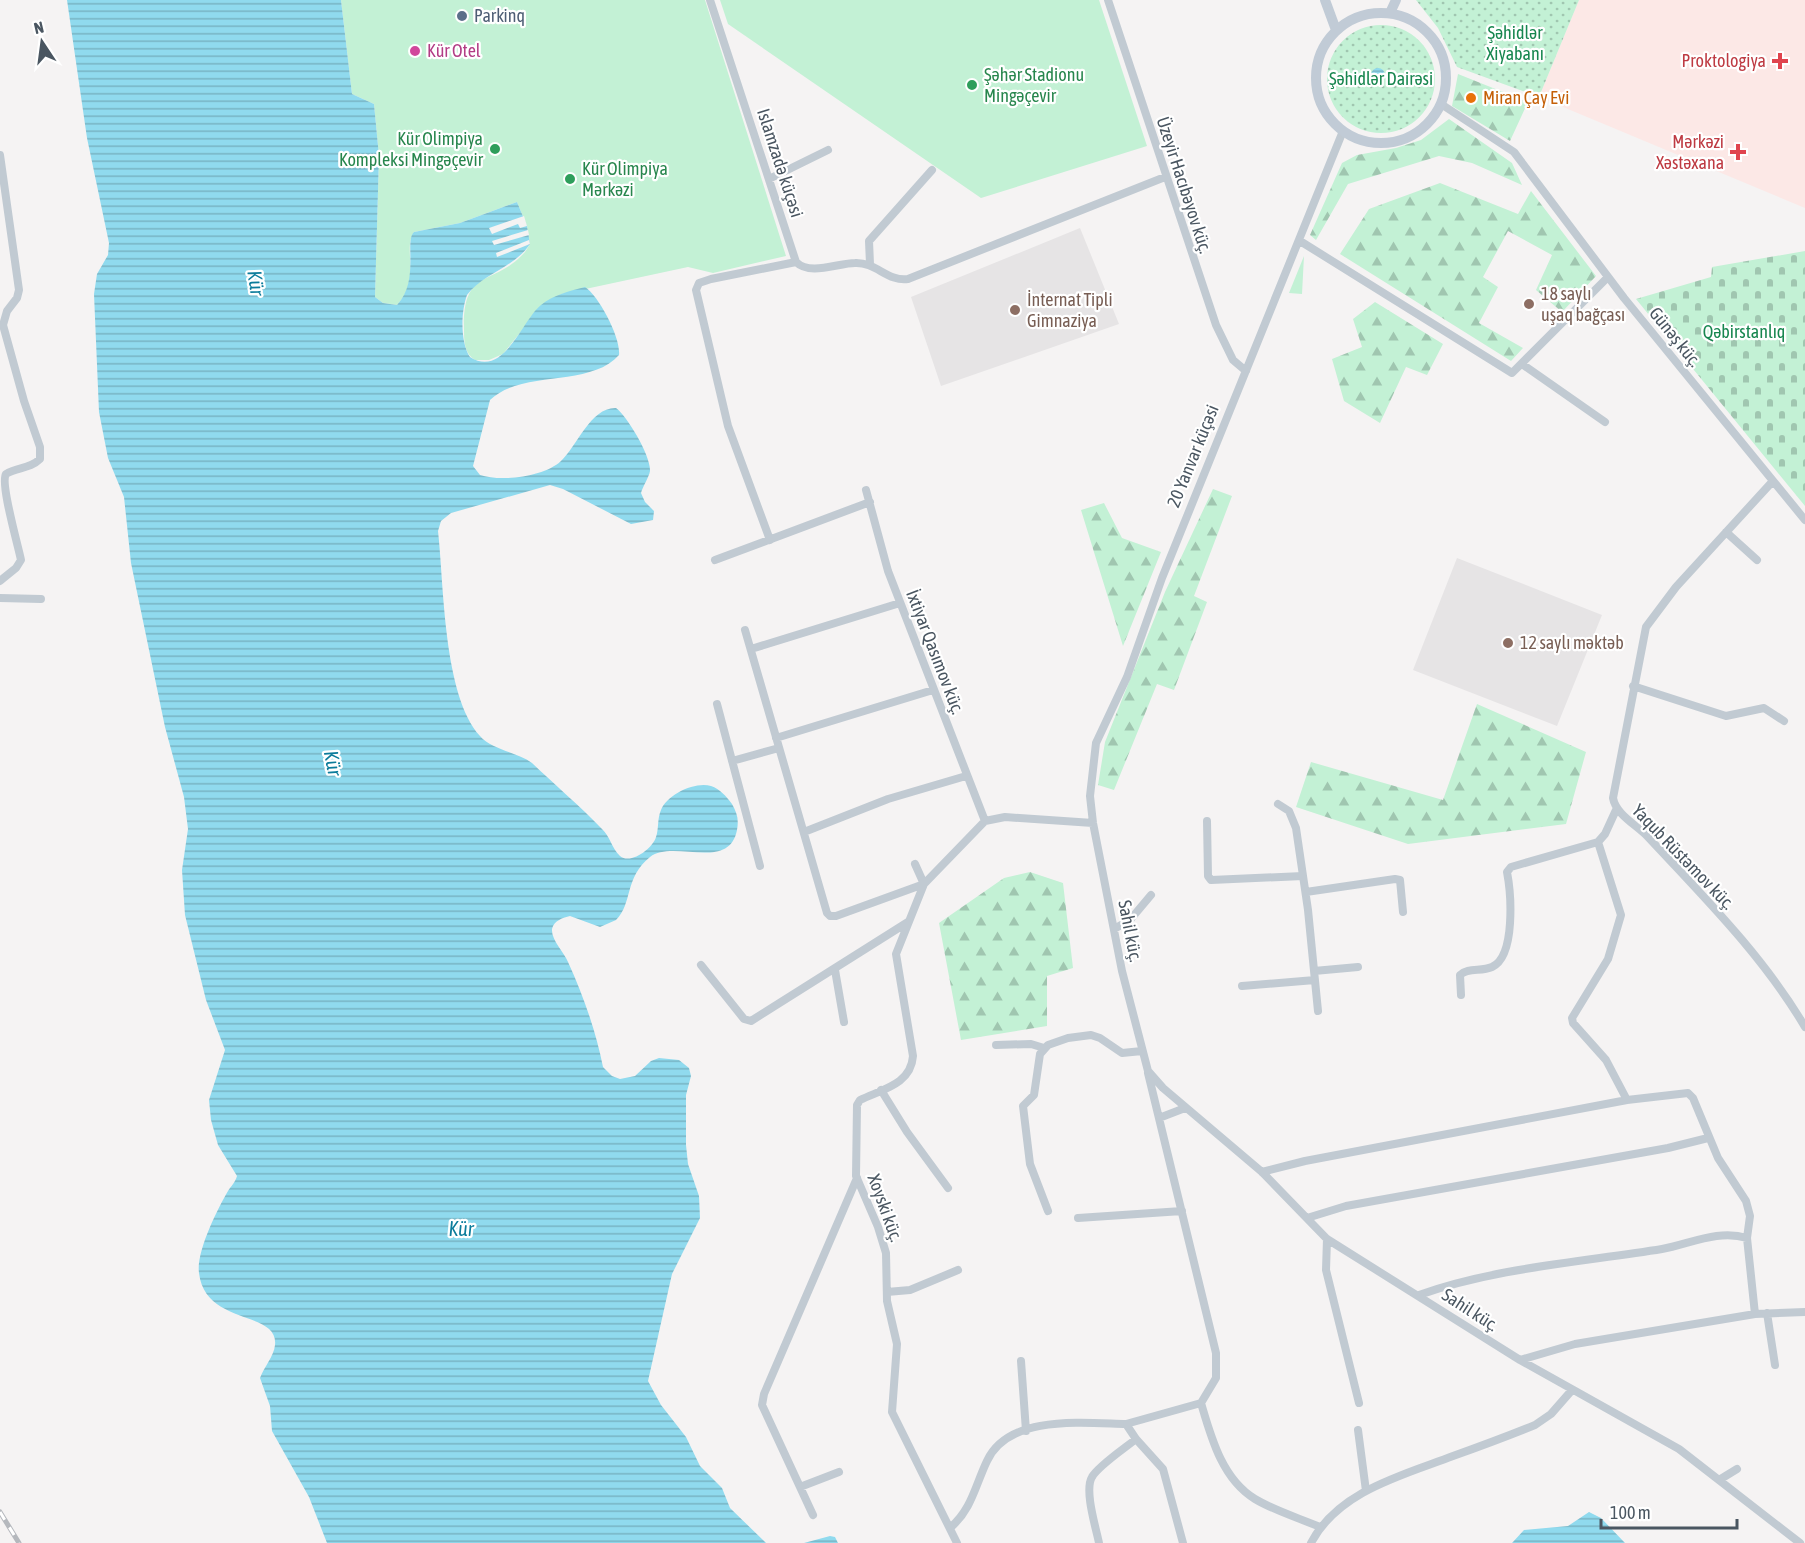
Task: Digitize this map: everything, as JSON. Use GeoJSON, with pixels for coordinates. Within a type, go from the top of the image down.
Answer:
{"type":"FeatureCollection","features":[{"type":"Feature","properties":{"kind":"main road"},"geometry":{"type":"LineString","coordinates":[[1325,0],[1336,30]]}},
{"type":"Feature","properties":{"kind":"main road"},"geometry":{"type":"LineString","coordinates":[[1390,13],[1396,0]]}},
{"type":"Feature","properties":{"kind":"main road"},"geometry":{"type":"LineString","coordinates":[[1390,13],[1421,26],[1436,42],[1445,62],[1446,83],[1441,104],[1429,122],[1416,133],[1392,142],[1366,142],[1343,131],[1325,113],[1316,83],[1321,51],[1336,30],[1367,14],[1390,13]]}},
{"type":"Feature","properties":{"kind":"street","name":"Islamzadə küçəsi"},"geometry":{"type":"LineString","coordinates":[[710,0],[796,262]]}},
{"type":"Feature","properties":{"kind":"street","name":"Üzeyir Hacıbəyov küç."},"geometry":{"type":"LineString","coordinates":[[1108,0],[1222,343],[1233,360],[1246,371]]}},
{"type":"Feature","properties":{"kind":"street","name":"Günəş küç."},"geometry":{"type":"LineString","coordinates":[[1441,104],[1514,152],[1608,277],[1772,482],[1805,519]]}},
{"type":"Feature","properties":{"kind":"street","name":"20 Yanvar küçəsi"},"geometry":{"type":"LineString","coordinates":[[1090,796],[1091,771],[1100,728],[1127,677],[1162,578],[1343,131]]}},
{"type":"Feature","properties":{"kind":"street"},"geometry":{"type":"LineString","coordinates":[[770,179],[828,150]]}},
{"type":"Feature","properties":{"kind":"street"},"geometry":{"type":"LineString","coordinates":[[0,155],[19,290],[17,298],[7,311],[3,325],[24,401],[40,447],[40,459],[34,465],[6,473],[2,478],[0,487],[3,503],[21,560],[16,568],[0,581]]}},
{"type":"Feature","properties":{"kind":"street"},"geometry":{"type":"LineString","coordinates":[[870,264],[869,241],[932,170]]}},
{"type":"Feature","properties":{"kind":"street"},"geometry":{"type":"LineString","coordinates":[[770,540],[728,426],[716,384],[696,290],[699,284],[711,279],[796,262],[801,267],[809,268],[856,262],[870,264],[898,280],[908,279],[1165,177]]}},
{"type":"Feature","properties":{"kind":"street"},"geometry":{"type":"LineString","coordinates":[[1300,241],[1512,373],[1608,277]]}},
{"type":"Feature","properties":{"kind":"street"},"geometry":{"type":"LineString","coordinates":[[1522,364],[1605,422]]}},
{"type":"Feature","properties":{"kind":"street","name":"Yaqub Rüstəmov küç."},"geometry":{"type":"LineString","coordinates":[[1772,482],[1649,622],[1642,641],[1613,790],[1616,810],[1642,831],[1736,934],[1780,988],[1805,1027]]}},
{"type":"Feature","properties":{"kind":"street","name":"İxtiyar Qasımov küç."},"geometry":{"type":"LineString","coordinates":[[866,490],[883,554],[900,603],[985,821]]}},
{"type":"Feature","properties":{"kind":"street"},"geometry":{"type":"LineString","coordinates":[[715,560],[870,502]]}},
{"type":"Feature","properties":{"kind":"street"},"geometry":{"type":"LineString","coordinates":[[1726,532],[1757,560]]}},
{"type":"Feature","properties":{"kind":"street"},"geometry":{"type":"LineString","coordinates":[[0,598],[41,598]]}},
{"type":"Feature","properties":{"kind":"street"},"geometry":{"type":"LineString","coordinates":[[751,650],[900,603]]}},
{"type":"Feature","properties":{"kind":"street"},"geometry":{"type":"LineString","coordinates":[[745,630],[830,916],[924,884],[915,864]]}},
{"type":"Feature","properties":{"kind":"street"},"geometry":{"type":"LineString","coordinates":[[1633,686],[1726,716],[1764,708],[1784,721]]}},
{"type":"Feature","properties":{"kind":"street"},"geometry":{"type":"LineString","coordinates":[[776,738],[933,690]]}},
{"type":"Feature","properties":{"kind":"street"},"geometry":{"type":"LineString","coordinates":[[717,704],[760,866]]}},
{"type":"Feature","properties":{"kind":"street"},"geometry":{"type":"LineString","coordinates":[[732,761],[779,748]]}},
{"type":"Feature","properties":{"kind":"street"},"geometry":{"type":"LineString","coordinates":[[804,832],[888,799],[966,776]]}},
{"type":"Feature","properties":{"kind":"street","name":"Sahil küç."},"geometry":{"type":"LineString","coordinates":[[1090,796],[1093,823],[1114,928],[1217,1360],[1216,1378],[1201,1403]]}},
{"type":"Feature","properties":{"kind":"street"},"geometry":{"type":"LineString","coordinates":[[1278,804],[1293,816],[1306,892],[1318,1011]]}},
{"type":"Feature","properties":{"kind":"street"},"geometry":{"type":"LineString","coordinates":[[1461,995],[1460,975],[1464,971],[1493,967],[1498,962],[1509,936],[1511,925],[1507,872],[1511,867],[1598,842],[1605,834],[1616,810]]}},
{"type":"Feature","properties":{"kind":"street"},"geometry":{"type":"LineString","coordinates":[[985,821],[1005,817],[1093,823]]}},
{"type":"Feature","properties":{"kind":"street","name":"Xoyski küç."},"geometry":{"type":"LineString","coordinates":[[957,1543],[892,1412],[891,1403],[898,1352],[887,1292],[886,1253],[879,1227],[857,1178],[855,1151],[857,1105],[860,1100],[904,1079],[912,1068],[896,954],[908,922],[924,884],[985,821]]}},
{"type":"Feature","properties":{"kind":"street"},"geometry":{"type":"LineString","coordinates":[[1208,821],[1208,876],[1211,880],[1303,876]]}},
{"type":"Feature","properties":{"kind":"street"},"geometry":{"type":"LineString","coordinates":[[1598,842],[1621,915],[1608,959],[1572,1018],[1573,1023],[1606,1060],[1627,1100]]}},
{"type":"Feature","properties":{"kind":"street"},"geometry":{"type":"LineString","coordinates":[[1306,892],[1400,880],[1403,912]]}},
{"type":"Feature","properties":{"kind":"street"},"geometry":{"type":"LineString","coordinates":[[1114,928],[1130,920],[1151,895]]}},
{"type":"Feature","properties":{"kind":"street"},"geometry":{"type":"LineString","coordinates":[[701,965],[744,1019],[751,1021],[908,922]]}},
{"type":"Feature","properties":{"kind":"street"},"geometry":{"type":"LineString","coordinates":[[1314,971],[1358,966]]}},
{"type":"Feature","properties":{"kind":"street"},"geometry":{"type":"LineString","coordinates":[[835,970],[844,1023]]}},
{"type":"Feature","properties":{"kind":"street"},"geometry":{"type":"LineString","coordinates":[[1242,986],[1315,980]]}},
{"type":"Feature","properties":{"kind":"street"},"geometry":{"type":"LineString","coordinates":[[996,1045],[1030,1044],[1044,1048],[1081,1035],[1100,1038],[1122,1053],[1142,1051]]}},
{"type":"Feature","properties":{"kind":"street"},"geometry":{"type":"LineString","coordinates":[[1044,1048],[1040,1054],[1034,1095],[1023,1106],[1030,1164],[1048,1211]]}},
{"type":"Feature","properties":{"kind":"street","name":"Sahil küç."},"geometry":{"type":"LineString","coordinates":[[1148,1071],[1185,1108],[1262,1172],[1327,1239],[1520,1360],[1679,1449],[1800,1543]]}},
{"type":"Feature","properties":{"kind":"street"},"geometry":{"type":"LineString","coordinates":[[881,1090],[906,1132],[948,1188]]}},
{"type":"Feature","properties":{"kind":"street"},"geometry":{"type":"LineString","coordinates":[[1262,1172],[1305,1161],[1627,1100],[1688,1093],[1693,1098],[1708,1138],[1746,1201],[1750,1216],[1747,1238],[1755,1314]]}},
{"type":"Feature","properties":{"kind":"street"},"geometry":{"type":"LineString","coordinates":[[1159,1118],[1185,1108]]}},
{"type":"Feature","properties":{"kind":"street"},"geometry":{"type":"LineString","coordinates":[[1307,1218],[1346,1206],[1668,1148],[1708,1138]]}},
{"type":"Feature","properties":{"kind":"street"},"geometry":{"type":"LineString","coordinates":[[813,1515],[764,1414],[764,1394],[857,1178]]}},
{"type":"Feature","properties":{"kind":"street"},"geometry":{"type":"LineString","coordinates":[[1078,1218],[1182,1211]]}},
{"type":"Feature","properties":{"kind":"street"},"geometry":{"type":"LineString","coordinates":[[1419,1295],[1459,1282],[1670,1248],[1721,1235],[1733,1234],[1747,1238]]}},
{"type":"Feature","properties":{"kind":"street"},"geometry":{"type":"LineString","coordinates":[[1327,1239],[1326,1270],[1359,1403]]}},
{"type":"Feature","properties":{"kind":"street"},"geometry":{"type":"LineString","coordinates":[[887,1292],[910,1290],[958,1270]]}},
{"type":"Feature","properties":{"kind":"street"},"geometry":{"type":"LineString","coordinates":[[1520,1360],[1575,1344],[1755,1314],[1805,1312]]}},
{"type":"Feature","properties":{"kind":"street"},"geometry":{"type":"LineString","coordinates":[[1767,1313],[1775,1365]]}},
{"type":"Feature","properties":{"kind":"street"},"geometry":{"type":"LineString","coordinates":[[1022,1361],[1026,1431]]}},
{"type":"Feature","properties":{"kind":"street"},"geometry":{"type":"LineString","coordinates":[[1311,1543],[1320,1527],[1356,1496],[1535,1425],[1551,1413],[1572,1390]]}},
{"type":"Feature","properties":{"kind":"street"},"geometry":{"type":"LineString","coordinates":[[950,1528],[970,1507],[987,1460],[996,1448],[1026,1431],[1049,1423],[1071,1421],[1126,1424],[1201,1403],[1216,1449],[1236,1482],[1254,1498],[1320,1527]]}},
{"type":"Feature","properties":{"kind":"street"},"geometry":{"type":"LineString","coordinates":[[1126,1424],[1136,1439],[1163,1469],[1183,1543]]}},
{"type":"Feature","properties":{"kind":"street"},"geometry":{"type":"LineString","coordinates":[[1358,1430],[1366,1491]]}},
{"type":"Feature","properties":{"kind":"street"},"geometry":{"type":"LineString","coordinates":[[1099,1543],[1089,1485],[1092,1476],[1136,1439]]}},
{"type":"Feature","properties":{"kind":"street"},"geometry":{"type":"LineString","coordinates":[[1719,1480],[1737,1469]]}},
{"type":"Feature","properties":{"kind":"street"},"geometry":{"type":"LineString","coordinates":[[800,1487],[839,1472]]}},
{"type":"Feature","properties":{"kind":"shaded area","name":"Mərkəzi Xəstəxana"},"geometry":{"type":"Polygon","coordinates":[[[1579,0],[1805,0],[1805,208],[1539,97],[1579,0]]]}},
{"type":"Feature","properties":{"kind":"shaded area","name":"İnternat Tipli Gimnaziya"},"geometry":{"type":"Polygon","coordinates":[[[1080,228],[1119,324],[941,386],[911,297],[1080,228]]]}},
{"type":"Feature","properties":{"kind":"shaded area","name":"12 saylı məktəb"},"geometry":{"type":"Polygon","coordinates":[[[1457,558],[1602,615],[1557,726],[1413,670],[1457,558]]]}},
{"type":"Feature","properties":{"kind":"green space","name":"Kür Olimpiya Mərkəzi"},"geometry":{"type":"Polygon","coordinates":[[[341,0],[705,0],[786,256],[713,273],[688,267],[562,294],[543,304],[503,354],[489,360],[475,360],[467,351],[464,340],[468,296],[474,287],[513,263],[525,252],[530,244],[527,226],[517,202],[460,223],[414,232],[410,247],[409,285],[404,295],[397,305],[383,303],[375,297],[379,156],[374,104],[352,94],[341,0]]]}},
{"type":"Feature","properties":{"kind":"green space","name":"Şəhər Stadionu Mingəçevir"},"geometry":{"type":"Polygon","coordinates":[[[720,0],[1099,0],[1147,146],[981,198],[728,24],[720,0]]]}},
{"type":"Feature","properties":{"kind":"green space","name":"Şəhidlər Xiyabanı"},"geometry":{"type":"Polygon","coordinates":[[[1416,0],[1579,0],[1539,97],[1457,67],[1438,28],[1416,0]]]}},
{"type":"Feature","properties":{"kind":"green space","name":"Şəhidlər Dairəsi"},"geometry":{"type":"Polygon","coordinates":[[[1381,25],[1402,29],[1419,41],[1431,58],[1435,79],[1431,100],[1419,117],[1402,129],[1381,133],[1360,129],[1343,117],[1331,100],[1327,79],[1331,58],[1343,41],[1360,29],[1381,25]]]}},
{"type":"Feature","properties":{"kind":"green space"},"geometry":{"type":"Polygon","coordinates":[[[1458,74],[1528,102],[1510,141],[1452,106],[1458,74]]]}},
{"type":"Feature","properties":{"kind":"green space"},"geometry":{"type":"Polygon","coordinates":[[[1449,119],[1512,163],[1522,185],[1472,163],[1439,156],[1348,184],[1316,240],[1310,235],[1342,163],[1357,155],[1396,148],[1421,140],[1449,119]]]}},
{"type":"Feature","properties":{"kind":"green space"},"geometry":{"type":"Polygon","coordinates":[[[1440,183],[1518,214],[1531,191],[1596,276],[1562,312],[1536,290],[1552,255],[1508,231],[1483,277],[1498,287],[1479,323],[1523,348],[1511,361],[1340,254],[1369,209],[1440,183]]]}},
{"type":"Feature","properties":{"kind":"green space","name":"Qəbirstanlıq"},"geometry":{"type":"Polygon","coordinates":[[[1805,251],[1805,506],[1636,299],[1711,277],[1712,267],[1805,251]]]}},
{"type":"Feature","properties":{"kind":"green space"},"geometry":{"type":"Polygon","coordinates":[[[1304,256],[1302,294],[1289,293],[1304,256]]]}},
{"type":"Feature","properties":{"kind":"green space"},"geometry":{"type":"Polygon","coordinates":[[[1375,302],[1443,344],[1427,375],[1406,367],[1380,423],[1344,401],[1332,359],[1362,347],[1353,319],[1375,302]]]}},
{"type":"Feature","properties":{"kind":"green space"},"geometry":{"type":"Polygon","coordinates":[[[1213,489],[1232,496],[1194,596],[1207,602],[1174,690],[1157,684],[1114,790],[1098,785],[1105,742],[1165,592],[1213,489]]]}},
{"type":"Feature","properties":{"kind":"green space"},"geometry":{"type":"Polygon","coordinates":[[[1104,503],[1122,538],[1161,552],[1123,646],[1081,510],[1104,503]]]}},
{"type":"Feature","properties":{"kind":"green space"},"geometry":{"type":"Polygon","coordinates":[[[1477,704],[1586,752],[1566,824],[1408,844],[1296,807],[1311,762],[1443,800],[1477,704]]]}},
{"type":"Feature","properties":{"kind":"green space"},"geometry":{"type":"Polygon","coordinates":[[[1030,872],[1063,883],[1073,968],[1047,976],[1047,1026],[961,1040],[939,923],[1004,878],[1030,872]]]}},
{"type":"Feature","properties":{"kind":"water","name":"Kür"},"geometry":{"type":"Polygon","coordinates":[[[67,0],[341,0],[352,94],[374,104],[379,156],[375,297],[383,303],[397,305],[404,295],[410,274],[410,244],[414,232],[460,223],[517,202],[527,226],[530,244],[516,259],[482,281],[467,295],[462,326],[464,343],[470,357],[482,362],[493,360],[511,345],[541,305],[556,296],[585,287],[596,299],[613,328],[619,355],[606,365],[574,376],[520,385],[490,400],[473,466],[480,475],[499,478],[522,477],[544,471],[561,461],[592,420],[607,409],[616,408],[632,427],[647,456],[650,471],[641,493],[645,502],[654,511],[653,520],[631,524],[563,489],[550,485],[451,513],[441,521],[438,531],[447,638],[459,694],[468,718],[480,736],[491,745],[532,763],[605,832],[620,856],[635,857],[651,846],[656,837],[664,804],[676,794],[690,787],[705,785],[717,789],[730,801],[736,813],[737,830],[732,842],[723,849],[712,852],[660,852],[650,857],[636,873],[625,906],[616,920],[600,927],[570,916],[557,921],[552,933],[568,962],[584,1000],[603,1067],[612,1076],[620,1079],[635,1076],[651,1061],[659,1058],[679,1060],[689,1068],[691,1076],[686,1095],[686,1145],[688,1164],[699,1196],[700,1218],[672,1274],[648,1381],[661,1405],[686,1437],[700,1466],[722,1488],[730,1508],[766,1543],[327,1543],[309,1497],[272,1431],[270,1406],[260,1378],[274,1349],[273,1334],[266,1326],[227,1310],[214,1302],[204,1290],[199,1264],[204,1243],[223,1199],[237,1176],[218,1145],[211,1120],[209,1100],[225,1050],[206,1000],[185,915],[182,870],[188,829],[184,797],[165,727],[131,563],[124,497],[108,458],[99,412],[94,294],[97,274],[108,255],[109,243],[87,138],[67,0]]]}},
{"type":"Feature","properties":{"kind":"water"},"geometry":{"type":"Polygon","coordinates":[[[1375,68],[1381,68],[1385,75],[1381,82],[1375,82],[1371,78],[1371,72],[1375,68]]]}},
{"type":"Feature","properties":{"kind":"water"},"geometry":{"type":"Polygon","coordinates":[[[1589,1512],[1601,1518],[1625,1543],[1512,1543],[1524,1530],[1568,1526],[1589,1512]]]}},
{"type":"Feature","properties":{"kind":"water"},"geometry":{"type":"Polygon","coordinates":[[[830,1536],[835,1537],[838,1543],[804,1543],[830,1536]]]}},
{"type":"Feature","properties":{"kind":"pier"},"geometry":{"type":"Polygon","coordinates":[[[524,216],[527,226],[520,228],[518,224],[492,234],[489,228],[524,216]]]}},
{"type":"Feature","properties":{"kind":"pier"},"geometry":{"type":"Polygon","coordinates":[[[528,230],[529,235],[494,245],[492,241],[528,230]]]}},
{"type":"Feature","properties":{"kind":"pier"},"geometry":{"type":"Polygon","coordinates":[[[529,240],[530,244],[497,257],[496,253],[529,240]]]}},
{"type":"Feature","properties":{"kind":"railway"},"geometry":{"type":"LineString","coordinates":[[0,1512],[19,1543]]}},
{"type":"Feature","properties":{"kind":"place","name":"Parkinq"},"geometry":{"type":"Point","coordinates":[462,16]}},
{"type":"Feature","properties":{"kind":"place","name":"Kür Otel"},"geometry":{"type":"Point","coordinates":[415,51]}},
{"type":"Feature","properties":{"kind":"place","name":"Proktologiya"},"geometry":{"type":"Point","coordinates":[1780,61]}},
{"type":"Feature","properties":{"kind":"place","name":"Şəhər Stadionu Mingəçevir"},"geometry":{"type":"Point","coordinates":[972,85]}},
{"type":"Feature","properties":{"kind":"place","name":"Miran Çay Evi"},"geometry":{"type":"Point","coordinates":[1471,98]}},
{"type":"Feature","properties":{"kind":"place","name":"Kür Olimpiya Kompleksi Mingəçevir"},"geometry":{"type":"Point","coordinates":[495,149]}},
{"type":"Feature","properties":{"kind":"place","name":"Mərkəzi Xəstəxana"},"geometry":{"type":"Point","coordinates":[1738,152]}},
{"type":"Feature","properties":{"kind":"place","name":"Kür Olimpiya Mərkəzi"},"geometry":{"type":"Point","coordinates":[570,179]}},
{"type":"Feature","properties":{"kind":"place","name":"18 saylı uşaq bağçası"},"geometry":{"type":"Point","coordinates":[1529,304]}},
{"type":"Feature","properties":{"kind":"place","name":"İnternat Tipli Gimnaziya"},"geometry":{"type":"Point","coordinates":[1015,310]}},
{"type":"Feature","properties":{"kind":"place","name":"12 saylı məktəb"},"geometry":{"type":"Point","coordinates":[1508,643]}}]}
